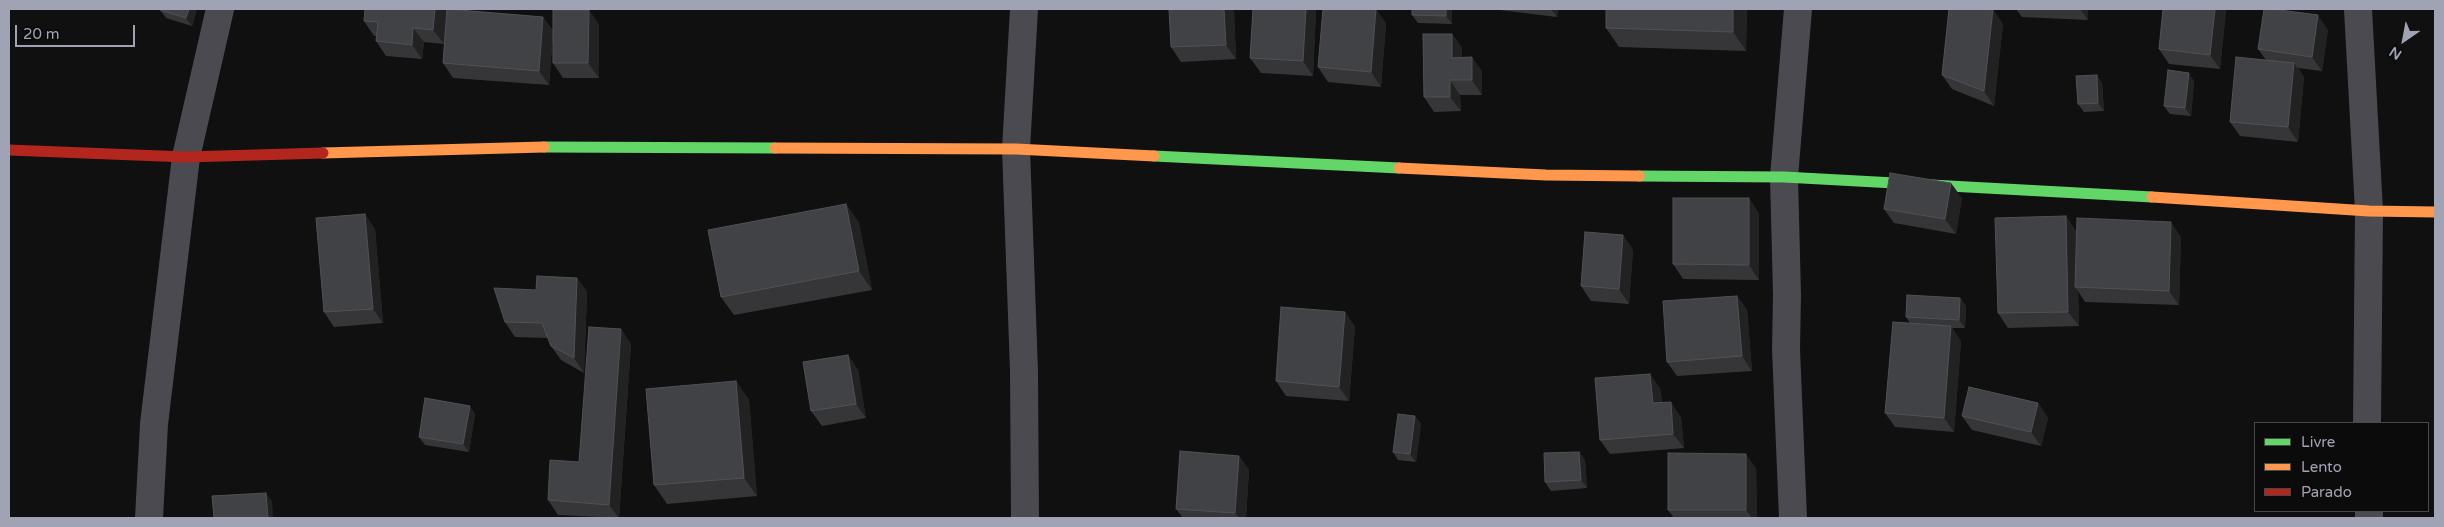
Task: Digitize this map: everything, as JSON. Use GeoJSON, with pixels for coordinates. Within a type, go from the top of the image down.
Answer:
{"type":"FeatureCollection","features":[{"type":"Feature","properties":{"kind":"street"},"geometry":{"type":"LineString","coordinates":[[149,518],[154,424],[186,157],[208,70],[220,9]]}},
{"type":"Feature","properties":{"kind":"street"},"geometry":{"type":"LineString","coordinates":[[1024,9],[1016,149],[1024,371],[1025,518]]}},
{"type":"Feature","properties":{"kind":"street"},"geometry":{"type":"LineString","coordinates":[[1793,518],[1786,369],[1784,177],[1798,9]]}},
{"type":"Feature","properties":{"kind":"street"},"geometry":{"type":"LineString","coordinates":[[2358,9],[2369,211],[2367,422]]}},
{"type":"Feature","properties":{"kind":"street"},"geometry":{"type":"LineString","coordinates":[[9,150],[186,157],[520,147],[1016,149],[1546,175],[1784,177],[2073,191],[2369,211],[2435,212]]}},
{"type":"Feature","properties":{"kind":"building"},"geometry":{"type":"Polygon","coordinates":[[[161,9],[189,9],[186,18],[161,9]]]}},
{"type":"Feature","properties":{"kind":"building"},"geometry":{"type":"Polygon","coordinates":[[[365,9],[435,9],[433,30],[413,28],[412,45],[376,41],[378,22],[364,21],[365,9]]]}},
{"type":"Feature","properties":{"kind":"building"},"geometry":{"type":"Polygon","coordinates":[[[447,9],[543,17],[539,71],[443,63],[447,9]]]}},
{"type":"Feature","properties":{"kind":"building"},"geometry":{"type":"Polygon","coordinates":[[[1169,9],[1224,9],[1226,45],[1171,47],[1169,9]]]}},
{"type":"Feature","properties":{"kind":"building"},"geometry":{"type":"Polygon","coordinates":[[[1253,9],[1306,9],[1303,61],[1250,58],[1253,9]]]}},
{"type":"Feature","properties":{"kind":"building"},"geometry":{"type":"Polygon","coordinates":[[[1323,9],[1376,9],[1371,72],[1318,67],[1323,9]]]}},
{"type":"Feature","properties":{"kind":"building"},"geometry":{"type":"Polygon","coordinates":[[[1412,9],[1446,9],[1446,16],[1412,15],[1412,9]]]}},
{"type":"Feature","properties":{"kind":"building"},"geometry":{"type":"Polygon","coordinates":[[[1606,9],[1733,9],[1733,32],[1606,28],[1606,9]]]}},
{"type":"Feature","properties":{"kind":"building"},"geometry":{"type":"Polygon","coordinates":[[[1949,9],[1993,9],[1984,91],[1942,75],[1949,9]]]}},
{"type":"Feature","properties":{"kind":"building"},"geometry":{"type":"Polygon","coordinates":[[[2163,9],[2215,9],[2210,55],[2159,49],[2163,9]]]}},
{"type":"Feature","properties":{"kind":"building"},"geometry":{"type":"Polygon","coordinates":[[[2264,9],[2318,15],[2312,57],[2258,49],[2264,9]]]}},
{"type":"Feature","properties":{"kind":"building"},"geometry":{"type":"Polygon","coordinates":[[[553,10],[589,10],[588,63],[553,63],[553,10]]]}},
{"type":"Feature","properties":{"kind":"building"},"geometry":{"type":"Polygon","coordinates":[[[1423,34],[1452,34],[1452,58],[1472,57],[1472,80],[1450,80],[1450,97],[1424,97],[1423,34]]]}},
{"type":"Feature","properties":{"kind":"building"},"geometry":{"type":"Polygon","coordinates":[[[2236,57],[2294,63],[2288,127],[2230,122],[2236,57]]]}},
{"type":"Feature","properties":{"kind":"building"},"geometry":{"type":"Polygon","coordinates":[[[2168,70],[2189,73],[2185,108],[2164,106],[2168,70]]]}},
{"type":"Feature","properties":{"kind":"building"},"geometry":{"type":"Polygon","coordinates":[[[2097,75],[2098,103],[2078,104],[2076,76],[2097,75]]]}},
{"type":"Feature","properties":{"kind":"building"},"geometry":{"type":"Polygon","coordinates":[[[1890,173],[1951,183],[1945,219],[1884,209],[1890,173]]]}},
{"type":"Feature","properties":{"kind":"building"},"geometry":{"type":"Polygon","coordinates":[[[1673,198],[1749,198],[1749,265],[1673,264],[1673,198]]]}},
{"type":"Feature","properties":{"kind":"building"},"geometry":{"type":"Polygon","coordinates":[[[846,204],[859,271],[721,297],[708,230],[846,204]]]}},
{"type":"Feature","properties":{"kind":"building"},"geometry":{"type":"Polygon","coordinates":[[[365,214],[373,309],[324,312],[316,218],[365,214]]]}},
{"type":"Feature","properties":{"kind":"building"},"geometry":{"type":"Polygon","coordinates":[[[2066,216],[2068,312],[1998,313],[1995,218],[2066,216]]]}},
{"type":"Feature","properties":{"kind":"building"},"geometry":{"type":"Polygon","coordinates":[[[2077,218],[2171,222],[2169,291],[2075,287],[2077,218]]]}},
{"type":"Feature","properties":{"kind":"building"},"geometry":{"type":"Polygon","coordinates":[[[1585,232],[1623,235],[1619,289],[1581,286],[1585,232]]]}},
{"type":"Feature","properties":{"kind":"building"},"geometry":{"type":"Polygon","coordinates":[[[537,276],[577,278],[574,358],[551,346],[542,323],[505,322],[494,288],[536,290],[537,276]]]}},
{"type":"Feature","properties":{"kind":"building"},"geometry":{"type":"Polygon","coordinates":[[[1907,295],[1960,298],[1959,320],[1906,317],[1907,295]]]}},
{"type":"Feature","properties":{"kind":"building"},"geometry":{"type":"Polygon","coordinates":[[[1737,296],[1742,356],[1667,362],[1663,301],[1737,296]]]}},
{"type":"Feature","properties":{"kind":"building"},"geometry":{"type":"Polygon","coordinates":[[[1281,307],[1345,312],[1339,387],[1276,381],[1281,307]]]}},
{"type":"Feature","properties":{"kind":"building"},"geometry":{"type":"Polygon","coordinates":[[[1893,322],[1951,326],[1944,418],[1885,413],[1893,322]]]}},
{"type":"Feature","properties":{"kind":"building"},"geometry":{"type":"Polygon","coordinates":[[[589,327],[621,329],[609,505],[548,500],[550,460],[579,462],[589,327]]]}},
{"type":"Feature","properties":{"kind":"building"},"geometry":{"type":"Polygon","coordinates":[[[848,355],[856,404],[811,411],[803,362],[848,355]]]}},
{"type":"Feature","properties":{"kind":"building"},"geometry":{"type":"Polygon","coordinates":[[[1650,374],[1653,403],[1671,402],[1673,434],[1600,440],[1595,378],[1650,374]]]}},
{"type":"Feature","properties":{"kind":"building"},"geometry":{"type":"Polygon","coordinates":[[[736,381],[744,478],[654,485],[646,389],[736,381]]]}},
{"type":"Feature","properties":{"kind":"building"},"geometry":{"type":"Polygon","coordinates":[[[1969,387],[2038,403],[2031,432],[1962,416],[1969,387]]]}},
{"type":"Feature","properties":{"kind":"building"},"geometry":{"type":"Polygon","coordinates":[[[425,398],[470,406],[463,444],[419,437],[425,398]]]}},
{"type":"Feature","properties":{"kind":"building"},"geometry":{"type":"Polygon","coordinates":[[[1398,414],[1415,416],[1410,454],[1393,452],[1398,414]]]}},
{"type":"Feature","properties":{"kind":"building"},"geometry":{"type":"Polygon","coordinates":[[[1180,451],[1239,456],[1235,513],[1176,509],[1180,451]]]}},
{"type":"Feature","properties":{"kind":"building"},"geometry":{"type":"Polygon","coordinates":[[[1579,452],[1581,480],[1545,482],[1544,453],[1579,452]]]}},
{"type":"Feature","properties":{"kind":"building"},"geometry":{"type":"Polygon","coordinates":[[[1668,453],[1746,454],[1746,510],[1668,510],[1668,453]]]}},
{"type":"Feature","properties":{"kind":"building"},"geometry":{"type":"Polygon","coordinates":[[[266,493],[268,518],[214,518],[212,496],[266,493]]]}},
{"type":"Feature","properties":{"kind":"traffic: fast"},"geometry":{"type":"LineString","coordinates":[[544,147],[775,148]]}},
{"type":"Feature","properties":{"kind":"traffic: fast"},"geometry":{"type":"LineString","coordinates":[[1154,156],[1399,168]]}},
{"type":"Feature","properties":{"kind":"traffic: fast"},"geometry":{"type":"LineString","coordinates":[[1639,176],[1784,177],[2152,197]]}},
{"type":"Feature","properties":{"kind":"traffic: slow"},"geometry":{"type":"LineString","coordinates":[[323,153],[544,147]]}},
{"type":"Feature","properties":{"kind":"traffic: slow"},"geometry":{"type":"LineString","coordinates":[[775,148],[1016,149],[1154,156]]}},
{"type":"Feature","properties":{"kind":"traffic: slow"},"geometry":{"type":"LineString","coordinates":[[1399,168],[1546,175],[1639,176]]}},
{"type":"Feature","properties":{"kind":"traffic: slow"},"geometry":{"type":"LineString","coordinates":[[2152,197],[2369,211],[2435,212]]}},
{"type":"Feature","properties":{"kind":"traffic: jam"},"geometry":{"type":"LineString","coordinates":[[9,150],[186,157],[323,153]]}}]}
